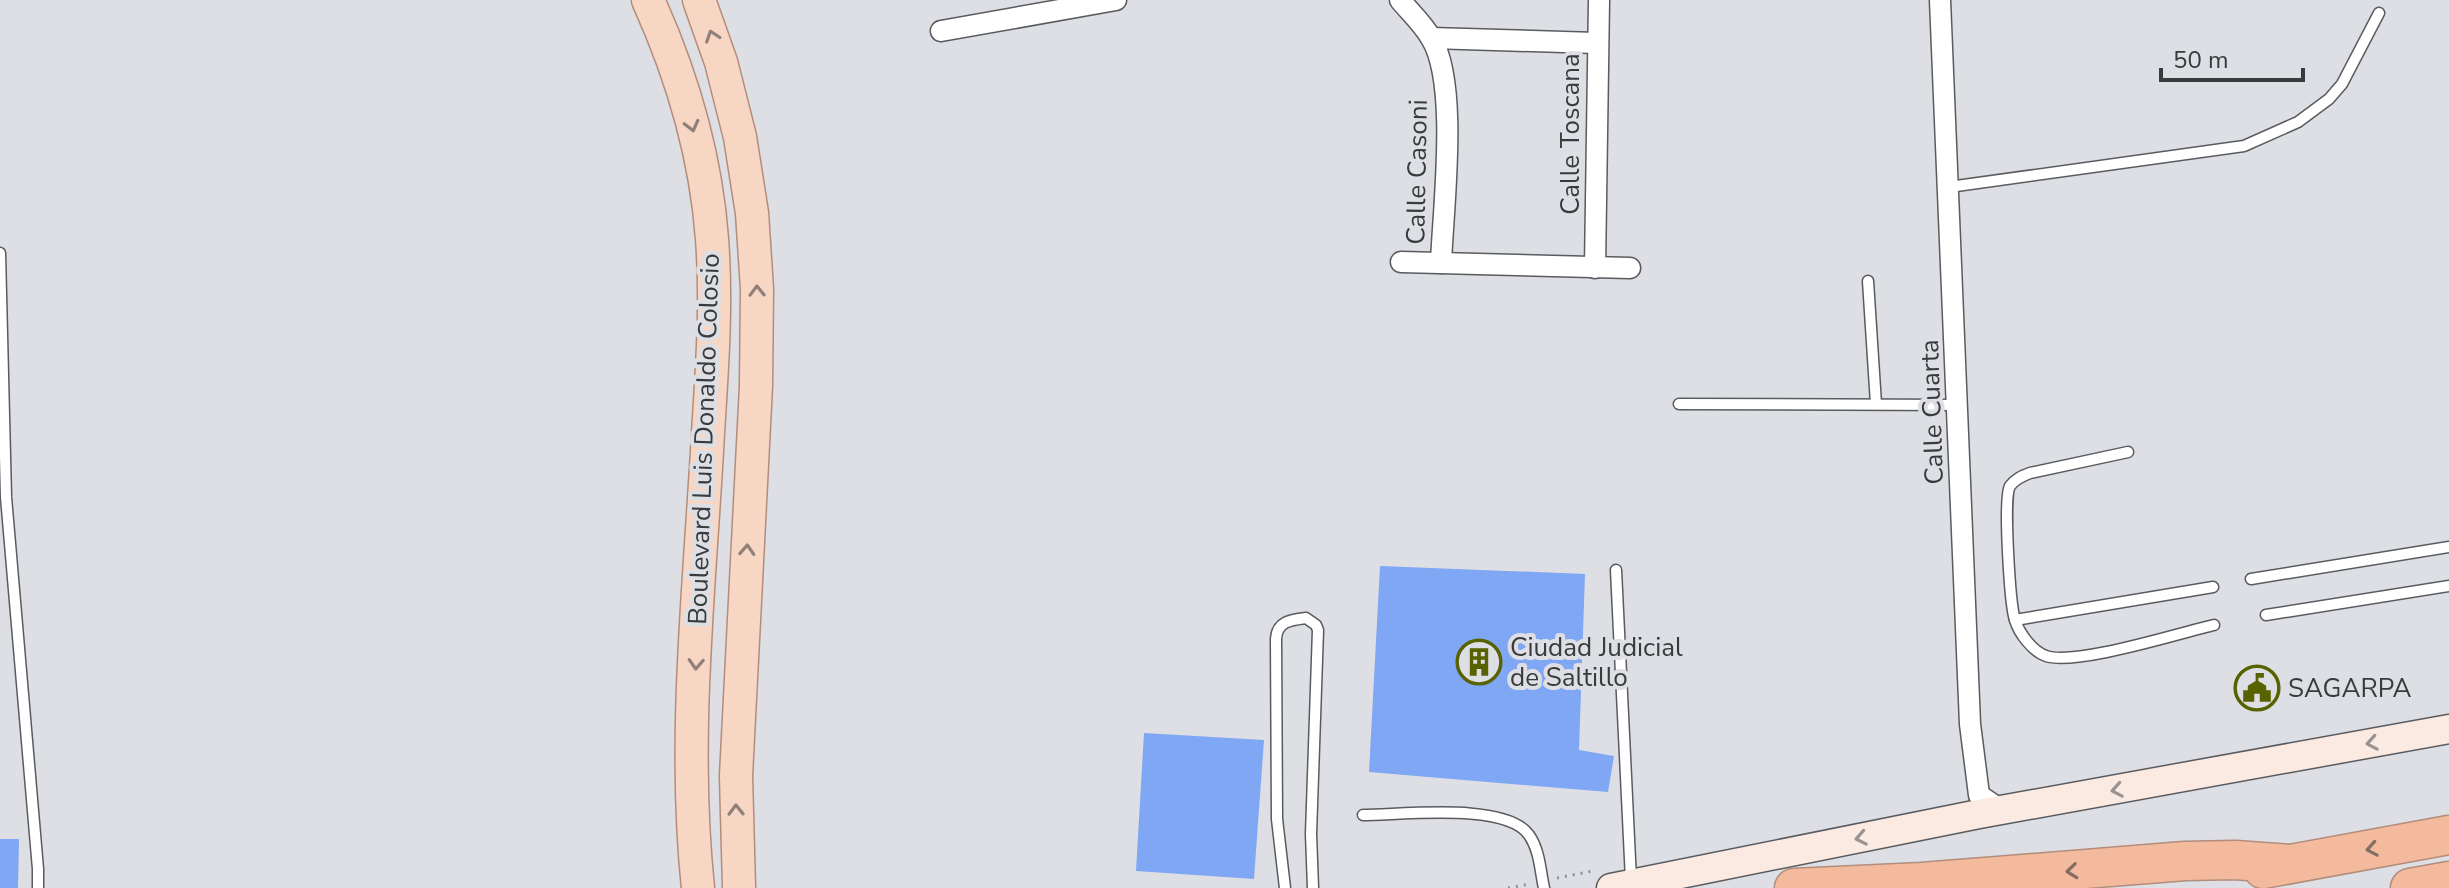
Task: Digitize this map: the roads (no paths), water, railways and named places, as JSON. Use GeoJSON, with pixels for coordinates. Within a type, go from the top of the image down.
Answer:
{"type":"FeatureCollection","features":[{"type":"Feature","properties":{"kind":"highway"},"geometry":{"type":"LineString","coordinates":[[2160,888],[2449,835]]}},
{"type":"Feature","properties":{"kind":"highway"},"geometry":{"type":"LineString","coordinates":[[1794,888],[1935,881],[2185,861],[2235,860],[2289,864]]}},
{"type":"Feature","properties":{"kind":"highway"},"geometry":{"type":"LineString","coordinates":[[2410,888],[2449,881]]}},
{"type":"Feature","properties":{"kind":"main road","name":"Boulevard Luis Donaldo Colosio"},"geometry":{"type":"LineString","coordinates":[[648,0],[686,101],[701,161],[712,250],[715,322],[691,746],[692,835],[698,888]]}},
{"type":"Feature","properties":{"kind":"main road","name":"Boulevard Luis Donaldo Colosio"},"geometry":{"type":"LineString","coordinates":[[699,0],[721,62],[740,137],[752,213],[757,289],[756,386],[736,776],[739,888]]}},
{"type":"Feature","properties":{"kind":"main road"},"geometry":{"type":"LineString","coordinates":[[1621,886],[2001,810],[2449,729]]}},
{"type":"Feature","properties":{"kind":"street"},"geometry":{"type":"LineString","coordinates":[[941,31],[1025,8],[1116,0]]}},
{"type":"Feature","properties":{"kind":"street","name":"Calle Casoni"},"geometry":{"type":"LineString","coordinates":[[1400,0],[1431,38],[1441,66],[1447,120],[1441,263]]}},
{"type":"Feature","properties":{"kind":"street","name":"Calle Toscana"},"geometry":{"type":"LineString","coordinates":[[1595,268],[1599,0]]}},
{"type":"Feature","properties":{"kind":"street","name":"Calle Cuarta"},"geometry":{"type":"LineString","coordinates":[[1940,0],[1974,764],[1979,795],[2001,810]]}},
{"type":"Feature","properties":{"kind":"street"},"geometry":{"type":"LineString","coordinates":[[1431,38],[1596,43]]}},
{"type":"Feature","properties":{"kind":"street"},"geometry":{"type":"LineString","coordinates":[[1401,262],[1630,268]]}},
{"type":"Feature","properties":{"kind":"lane"},"geometry":{"type":"LineString","coordinates":[[1949,187],[2244,146],[2298,122],[2329,99],[2342,84],[2379,13]]}},
{"type":"Feature","properties":{"kind":"lane"},"geometry":{"type":"LineString","coordinates":[[0,253],[3,497],[38,888]]}},
{"type":"Feature","properties":{"kind":"lane"},"geometry":{"type":"LineString","coordinates":[[1868,281],[1876,404]]}},
{"type":"Feature","properties":{"kind":"lane"},"geometry":{"type":"LineString","coordinates":[[1679,404],[1957,405]]}},
{"type":"Feature","properties":{"kind":"lane"},"geometry":{"type":"LineString","coordinates":[[2128,452],[2030,473],[2010,485],[2006,496],[2006,517],[2015,620],[2036,651],[2060,658],[2084,656],[2214,625]]}},
{"type":"Feature","properties":{"kind":"lane"},"geometry":{"type":"LineString","coordinates":[[2251,579],[2449,547]]}},
{"type":"Feature","properties":{"kind":"lane"},"geometry":{"type":"LineString","coordinates":[[1616,570],[1621,886]]}},
{"type":"Feature","properties":{"kind":"lane"},"geometry":{"type":"LineString","coordinates":[[2266,615],[2449,586]]}},
{"type":"Feature","properties":{"kind":"lane"},"geometry":{"type":"LineString","coordinates":[[2015,620],[2213,587]]}},
{"type":"Feature","properties":{"kind":"lane"},"geometry":{"type":"LineString","coordinates":[[1285,888],[1277,819],[1276,630],[1281,624],[1306,618],[1318,630],[1311,834],[1313,888]]}},
{"type":"Feature","properties":{"kind":"lane"},"geometry":{"type":"LineString","coordinates":[[1363,815],[1478,814],[1511,820],[1523,827],[1537,848],[1544,888]]}},
{"type":"Feature","properties":{"kind":"place","name":"Ciudad Judicial de Saltillo"},"geometry":{"type":"Point","coordinates":[1479,662]}},
{"type":"Feature","properties":{"kind":"place","name":"SAGARPA"},"geometry":{"type":"Point","coordinates":[2257,688]}}]}
